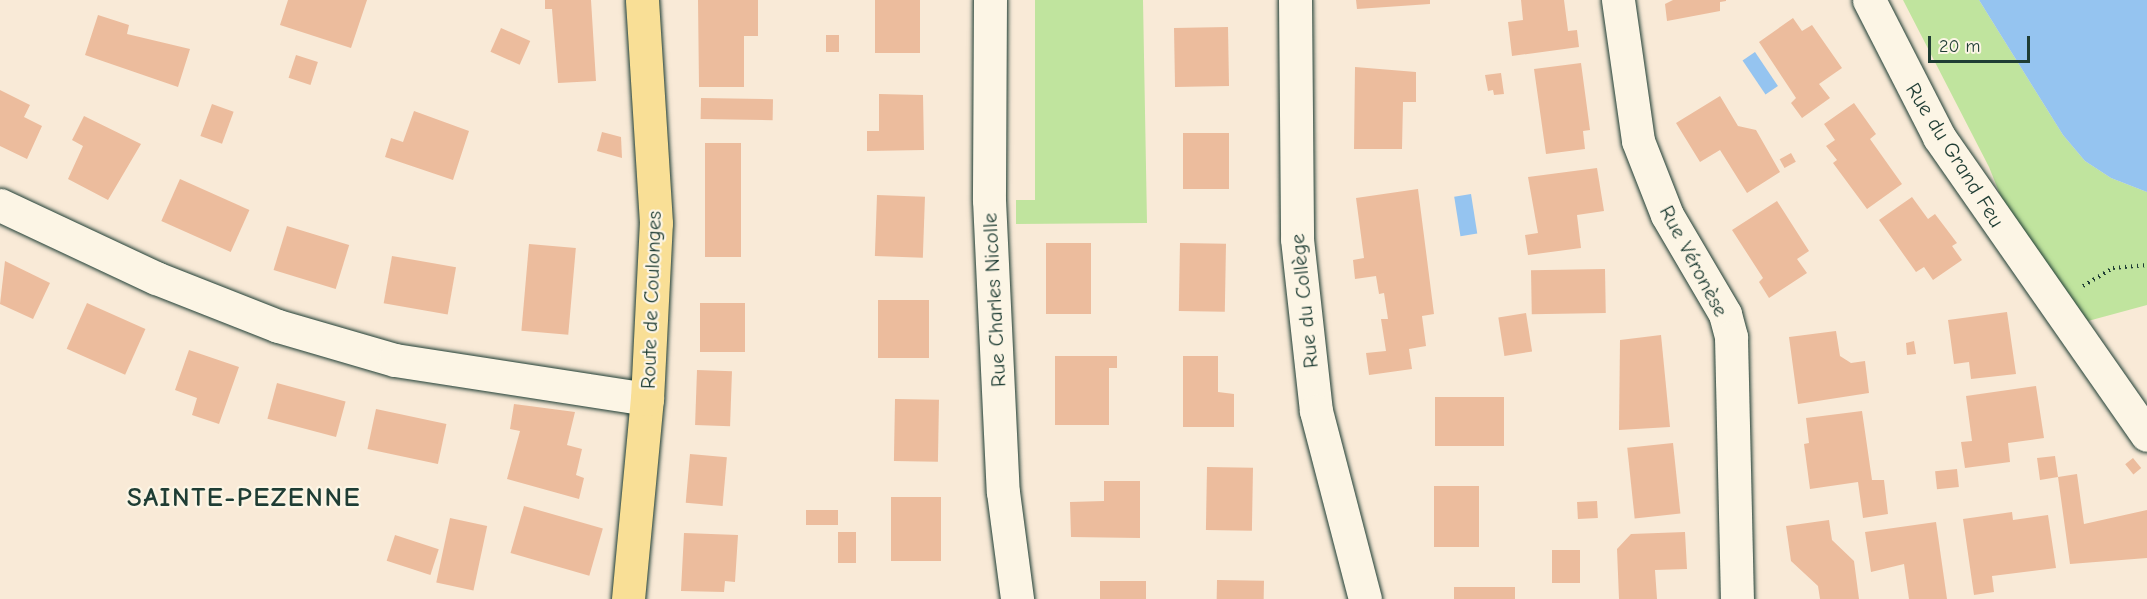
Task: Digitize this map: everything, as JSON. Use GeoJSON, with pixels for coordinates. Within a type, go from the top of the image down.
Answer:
{"type":"FeatureCollection","features":[{"type":"Feature","properties":{"kind":"main road","name":"Route de Coulonges"},"geometry":{"type":"LineString","coordinates":[[628,599],[647,399],[656,224],[642,0]]}},
{"type":"Feature","properties":{"kind":"street","name":"Rue Charles Nicolle"},"geometry":{"type":"LineString","coordinates":[[990,0],[990,212],[1003,492],[1017,599]]}},
{"type":"Feature","properties":{"kind":"street","name":"Rue du Collège"},"geometry":{"type":"LineString","coordinates":[[1295,0],[1297,239],[1315,400],[1366,597]]}},
{"type":"Feature","properties":{"kind":"street","name":"Rue Véronèse"},"geometry":{"type":"LineString","coordinates":[[1618,0],[1638,141],[1667,215],[1725,314],[1731,337],[1737,599]]}},
{"type":"Feature","properties":{"kind":"street","name":"Rue du Grand Feu"},"geometry":{"type":"LineString","coordinates":[[1869,0],[1939,137],[2052,304],[2147,435]]}},
{"type":"Feature","properties":{"kind":"street"},"geometry":{"type":"LineString","coordinates":[[0,205],[156,279],[278,327],[395,360],[647,399]]}},
{"type":"Feature","properties":{"kind":"path"},"geometry":{"type":"LineString","coordinates":[[2052,304],[2113,268],[2147,265]]}},
{"type":"Feature","properties":{"kind":"green space"},"geometry":{"type":"Polygon","coordinates":[[[1035,0],[1143,0],[1147,223],[1016,224],[1016,200],[1035,200],[1035,0]]]}},
{"type":"Feature","properties":{"kind":"green space"},"geometry":{"type":"Polygon","coordinates":[[[1903,0],[1979,0],[2063,135],[2085,161],[2111,178],[2147,192],[2147,305],[2088,321],[2011,222],[1989,167],[1903,0]]]}},
{"type":"Feature","properties":{"kind":"water"},"geometry":{"type":"Polygon","coordinates":[[[1979,0],[2147,0],[2147,192],[2111,178],[2085,161],[2063,135],[1979,0]]]}},
{"type":"Feature","properties":{"kind":"water"},"geometry":{"type":"Polygon","coordinates":[[[1755,52],[1778,86],[1765,94],[1743,60],[1755,52]]]}},
{"type":"Feature","properties":{"kind":"water"},"geometry":{"type":"Polygon","coordinates":[[[1471,194],[1477,234],[1460,236],[1454,197],[1471,194]]]}},
{"type":"Feature","properties":{"kind":"building"},"geometry":{"type":"Polygon","coordinates":[[[288,0],[367,0],[351,48],[280,25],[288,0]]]}},
{"type":"Feature","properties":{"kind":"building"},"geometry":{"type":"Polygon","coordinates":[[[545,0],[591,0],[596,81],[558,83],[552,9],[545,9],[545,0]]]}},
{"type":"Feature","properties":{"kind":"building"},"geometry":{"type":"Polygon","coordinates":[[[698,0],[758,0],[758,36],[744,36],[744,87],[699,87],[698,0]]]}},
{"type":"Feature","properties":{"kind":"building"},"geometry":{"type":"Polygon","coordinates":[[[875,0],[920,0],[920,53],[875,53],[875,0]]]}},
{"type":"Feature","properties":{"kind":"building"},"geometry":{"type":"Polygon","coordinates":[[[1356,0],[1430,0],[1430,4],[1357,9],[1356,0]]]}},
{"type":"Feature","properties":{"kind":"building"},"geometry":{"type":"Polygon","coordinates":[[[1521,0],[1564,0],[1568,31],[1577,30],[1579,47],[1512,56],[1508,22],[1523,20],[1521,0]]]}},
{"type":"Feature","properties":{"kind":"building"},"geometry":{"type":"Polygon","coordinates":[[[1673,0],[1726,1],[1720,2],[1720,11],[1667,21],[1665,4],[1673,0]]]}},
{"type":"Feature","properties":{"kind":"building"},"geometry":{"type":"Polygon","coordinates":[[[98,15],[129,25],[127,34],[190,49],[178,87],[85,55],[98,15]]]}},
{"type":"Feature","properties":{"kind":"building"},"geometry":{"type":"Polygon","coordinates":[[[1793,18],[1802,31],[1812,25],[1842,68],[1819,84],[1830,98],[1802,118],[1791,103],[1796,98],[1759,42],[1793,18]]]}},
{"type":"Feature","properties":{"kind":"building"},"geometry":{"type":"Polygon","coordinates":[[[1228,27],[1229,86],[1175,87],[1174,28],[1228,27]]]}},
{"type":"Feature","properties":{"kind":"building"},"geometry":{"type":"Polygon","coordinates":[[[501,28],[530,41],[520,65],[490,52],[501,28]]]}},
{"type":"Feature","properties":{"kind":"building"},"geometry":{"type":"Polygon","coordinates":[[[826,35],[839,35],[839,52],[826,52],[826,35]]]}},
{"type":"Feature","properties":{"kind":"building"},"geometry":{"type":"Polygon","coordinates":[[[296,55],[318,62],[310,85],[289,78],[296,55]]]}},
{"type":"Feature","properties":{"kind":"building"},"geometry":{"type":"Polygon","coordinates":[[[1581,63],[1590,130],[1583,131],[1585,149],[1546,154],[1534,69],[1581,63]]]}},
{"type":"Feature","properties":{"kind":"building"},"geometry":{"type":"Polygon","coordinates":[[[1355,67],[1416,72],[1416,102],[1403,102],[1402,149],[1354,149],[1355,67]]]}},
{"type":"Feature","properties":{"kind":"building"},"geometry":{"type":"Polygon","coordinates":[[[1501,73],[1504,94],[1494,95],[1493,90],[1488,91],[1485,75],[1501,73]]]}},
{"type":"Feature","properties":{"kind":"building"},"geometry":{"type":"Polygon","coordinates":[[[0,90],[30,105],[24,117],[42,126],[27,159],[0,146],[0,90]]]}},
{"type":"Feature","properties":{"kind":"building"},"geometry":{"type":"Polygon","coordinates":[[[879,94],[923,95],[924,150],[867,151],[867,131],[879,131],[879,94]]]}},
{"type":"Feature","properties":{"kind":"building"},"geometry":{"type":"Polygon","coordinates":[[[1720,96],[1738,126],[1756,130],[1780,172],[1747,193],[1720,150],[1700,162],[1676,123],[1720,96]]]}},
{"type":"Feature","properties":{"kind":"building"},"geometry":{"type":"Polygon","coordinates":[[[701,98],[773,99],[773,120],[701,119],[701,98]]]}},
{"type":"Feature","properties":{"kind":"building"},"geometry":{"type":"Polygon","coordinates":[[[1854,103],[1876,134],[1870,139],[1902,184],[1867,209],[1833,163],[1837,160],[1826,146],[1835,140],[1824,124],[1854,103]]]}},
{"type":"Feature","properties":{"kind":"building"},"geometry":{"type":"Polygon","coordinates":[[[212,104],[234,112],[222,144],[200,136],[212,104]]]}},
{"type":"Feature","properties":{"kind":"building"},"geometry":{"type":"Polygon","coordinates":[[[414,111],[469,131],[453,180],[385,157],[391,138],[403,142],[414,111]]]}},
{"type":"Feature","properties":{"kind":"building"},"geometry":{"type":"Polygon","coordinates":[[[84,116],[141,144],[108,200],[68,179],[83,146],[72,140],[84,116]]]}},
{"type":"Feature","properties":{"kind":"building"},"geometry":{"type":"Polygon","coordinates":[[[602,132],[621,137],[622,158],[597,151],[602,132]]]}},
{"type":"Feature","properties":{"kind":"building"},"geometry":{"type":"Polygon","coordinates":[[[1183,133],[1229,133],[1229,189],[1183,189],[1183,133]]]}},
{"type":"Feature","properties":{"kind":"building"},"geometry":{"type":"Polygon","coordinates":[[[705,143],[741,143],[741,257],[705,257],[705,143]]]}},
{"type":"Feature","properties":{"kind":"building"},"geometry":{"type":"Polygon","coordinates":[[[1791,153],[1796,162],[1784,168],[1780,159],[1791,153]]]}},
{"type":"Feature","properties":{"kind":"building"},"geometry":{"type":"Polygon","coordinates":[[[1597,168],[1604,211],[1577,215],[1581,248],[1528,255],[1525,235],[1538,233],[1528,177],[1597,168]]]}},
{"type":"Feature","properties":{"kind":"building"},"geometry":{"type":"Polygon","coordinates":[[[180,179],[249,210],[231,252],[161,221],[180,179]]]}},
{"type":"Feature","properties":{"kind":"building"},"geometry":{"type":"Polygon","coordinates":[[[1418,189],[1434,314],[1422,316],[1426,346],[1409,349],[1412,369],[1369,375],[1366,353],[1386,351],[1381,319],[1388,319],[1384,293],[1379,294],[1376,276],[1355,279],[1353,260],[1364,258],[1356,198],[1418,189]]]}},
{"type":"Feature","properties":{"kind":"building"},"geometry":{"type":"Polygon","coordinates":[[[877,195],[925,197],[923,258],[875,256],[877,195]]]}},
{"type":"Feature","properties":{"kind":"building"},"geometry":{"type":"Polygon","coordinates":[[[1912,197],[1928,219],[1935,214],[1957,243],[1952,246],[1962,260],[1933,280],[1924,267],[1916,272],[1879,220],[1912,197]]]}},
{"type":"Feature","properties":{"kind":"building"},"geometry":{"type":"Polygon","coordinates":[[[1777,201],[1809,251],[1797,259],[1807,273],[1769,298],[1759,282],[1763,278],[1732,230],[1777,201]]]}},
{"type":"Feature","properties":{"kind":"building"},"geometry":{"type":"Polygon","coordinates":[[[287,226],[349,245],[336,289],[274,270],[287,226]]]}},
{"type":"Feature","properties":{"kind":"building"},"geometry":{"type":"Polygon","coordinates":[[[1046,243],[1091,243],[1091,314],[1046,314],[1046,243]]]}},
{"type":"Feature","properties":{"kind":"building"},"geometry":{"type":"Polygon","coordinates":[[[1180,243],[1226,244],[1225,312],[1179,311],[1180,243]]]}},
{"type":"Feature","properties":{"kind":"building"},"geometry":{"type":"Polygon","coordinates":[[[529,244],[576,248],[568,335],[521,331],[529,244]]]}},
{"type":"Feature","properties":{"kind":"building"},"geometry":{"type":"Polygon","coordinates":[[[392,256],[456,267],[448,315],[384,303],[392,256]]]}},
{"type":"Feature","properties":{"kind":"building"},"geometry":{"type":"Polygon","coordinates":[[[5,261],[50,283],[33,319],[0,304],[5,261]]]}},
{"type":"Feature","properties":{"kind":"building"},"geometry":{"type":"Polygon","coordinates":[[[1605,269],[1606,313],[1532,314],[1531,270],[1605,269]]]}},
{"type":"Feature","properties":{"kind":"building"},"geometry":{"type":"Polygon","coordinates":[[[878,300],[929,300],[929,358],[878,358],[878,300]]]}},
{"type":"Feature","properties":{"kind":"building"},"geometry":{"type":"Polygon","coordinates":[[[87,303],[145,329],[125,375],[67,349],[87,303]]]}},
{"type":"Feature","properties":{"kind":"building"},"geometry":{"type":"Polygon","coordinates":[[[700,303],[745,303],[745,352],[700,352],[700,303]]]}},
{"type":"Feature","properties":{"kind":"building"},"geometry":{"type":"Polygon","coordinates":[[[2007,312],[2016,374],[1971,379],[1969,362],[1954,364],[1948,320],[2007,312]]]}},
{"type":"Feature","properties":{"kind":"building"},"geometry":{"type":"Polygon","coordinates":[[[1526,313],[1532,352],[1504,356],[1498,317],[1526,313]]]}},
{"type":"Feature","properties":{"kind":"building"},"geometry":{"type":"Polygon","coordinates":[[[1836,331],[1840,356],[1851,363],[1865,361],[1869,393],[1798,404],[1789,337],[1836,331]]]}},
{"type":"Feature","properties":{"kind":"building"},"geometry":{"type":"Polygon","coordinates":[[[1661,335],[1670,427],[1619,430],[1620,340],[1661,335]]]}},
{"type":"Feature","properties":{"kind":"building"},"geometry":{"type":"Polygon","coordinates":[[[1914,341],[1916,354],[1907,355],[1906,343],[1914,341]]]}},
{"type":"Feature","properties":{"kind":"building"},"geometry":{"type":"Polygon","coordinates":[[[189,350],[239,367],[219,424],[192,415],[197,398],[175,390],[189,350]]]}},
{"type":"Feature","properties":{"kind":"building"},"geometry":{"type":"Polygon","coordinates":[[[1055,356],[1117,356],[1117,368],[1109,368],[1109,425],[1055,425],[1055,356]]]}},
{"type":"Feature","properties":{"kind":"building"},"geometry":{"type":"Polygon","coordinates":[[[1183,356],[1218,356],[1218,392],[1234,394],[1234,427],[1183,427],[1183,356]]]}},
{"type":"Feature","properties":{"kind":"building"},"geometry":{"type":"Polygon","coordinates":[[[697,370],[732,371],[730,426],[695,425],[697,370]]]}},
{"type":"Feature","properties":{"kind":"building"},"geometry":{"type":"Polygon","coordinates":[[[277,383],[346,401],[336,437],[267,419],[277,383]]]}},
{"type":"Feature","properties":{"kind":"building"},"geometry":{"type":"Polygon","coordinates":[[[2036,386],[2044,438],[2008,443],[2010,462],[1965,468],[1961,442],[1972,441],[1966,396],[2036,386]]]}},
{"type":"Feature","properties":{"kind":"building"},"geometry":{"type":"Polygon","coordinates":[[[1435,397],[1504,397],[1504,446],[1435,446],[1435,397]]]}},
{"type":"Feature","properties":{"kind":"building"},"geometry":{"type":"Polygon","coordinates":[[[895,399],[939,400],[938,462],[894,461],[895,399]]]}},
{"type":"Feature","properties":{"kind":"building"},"geometry":{"type":"Polygon","coordinates":[[[514,404],[575,412],[567,445],[582,449],[576,475],[584,478],[579,499],[507,479],[520,431],[510,429],[514,404]]]}},
{"type":"Feature","properties":{"kind":"building"},"geometry":{"type":"Polygon","coordinates":[[[376,409],[446,424],[438,464],[367,449],[376,409]]]}},
{"type":"Feature","properties":{"kind":"building"},"geometry":{"type":"Polygon","coordinates":[[[1862,411],[1872,480],[1884,480],[1888,514],[1863,518],[1858,482],[1810,489],[1804,444],[1809,443],[1806,418],[1862,411]]]}},
{"type":"Feature","properties":{"kind":"building"},"geometry":{"type":"Polygon","coordinates":[[[1673,443],[1680,514],[1635,518],[1627,448],[1673,443]]]}},
{"type":"Feature","properties":{"kind":"building"},"geometry":{"type":"Polygon","coordinates":[[[690,454],[727,457],[723,506],[686,503],[690,454]]]}},
{"type":"Feature","properties":{"kind":"building"},"geometry":{"type":"Polygon","coordinates":[[[2055,456],[2058,477],[2040,480],[2037,458],[2055,456]]]}},
{"type":"Feature","properties":{"kind":"building"},"geometry":{"type":"Polygon","coordinates":[[[2133,458],[2141,468],[2133,474],[2125,464],[2133,458]]]}},
{"type":"Feature","properties":{"kind":"building"},"geometry":{"type":"Polygon","coordinates":[[[1207,467],[1253,468],[1252,531],[1206,530],[1207,467]]]}},
{"type":"Feature","properties":{"kind":"building"},"geometry":{"type":"Polygon","coordinates":[[[1957,469],[1959,487],[1937,489],[1935,471],[1957,469]]]}},
{"type":"Feature","properties":{"kind":"building"},"geometry":{"type":"Polygon","coordinates":[[[2077,474],[2084,524],[2147,510],[2147,558],[2070,564],[2058,477],[2077,474]]]}},
{"type":"Feature","properties":{"kind":"building"},"geometry":{"type":"Polygon","coordinates":[[[1104,481],[1140,481],[1140,538],[1071,537],[1070,502],[1104,501],[1104,481]]]}},
{"type":"Feature","properties":{"kind":"building"},"geometry":{"type":"Polygon","coordinates":[[[1434,486],[1479,486],[1479,547],[1434,547],[1434,486]]]}},
{"type":"Feature","properties":{"kind":"building"},"geometry":{"type":"Polygon","coordinates":[[[891,497],[941,497],[941,561],[891,561],[891,497]]]}},
{"type":"Feature","properties":{"kind":"building"},"geometry":{"type":"Polygon","coordinates":[[[1597,501],[1598,518],[1578,519],[1577,502],[1597,501]]]}},
{"type":"Feature","properties":{"kind":"building"},"geometry":{"type":"Polygon","coordinates":[[[524,506],[603,529],[589,576],[510,553],[524,506]]]}},
{"type":"Feature","properties":{"kind":"building"},"geometry":{"type":"Polygon","coordinates":[[[806,510],[838,510],[838,525],[806,525],[806,510]]]}},
{"type":"Feature","properties":{"kind":"building"},"geometry":{"type":"Polygon","coordinates":[[[2012,512],[2013,520],[2048,515],[2056,568],[1992,576],[1994,592],[1974,595],[1963,519],[2012,512]]]}},
{"type":"Feature","properties":{"kind":"building"},"geometry":{"type":"Polygon","coordinates":[[[450,518],[487,526],[473,590],[436,583],[450,518]]]}},
{"type":"Feature","properties":{"kind":"building"},"geometry":{"type":"Polygon","coordinates":[[[1829,520],[1832,540],[1854,561],[1859,599],[1820,599],[1818,586],[1791,561],[1786,526],[1829,520]]]}},
{"type":"Feature","properties":{"kind":"building"},"geometry":{"type":"Polygon","coordinates":[[[1936,522],[1947,599],[1909,599],[1904,564],[1871,572],[1865,532],[1936,522]]]}},
{"type":"Feature","properties":{"kind":"building"},"geometry":{"type":"Polygon","coordinates":[[[838,532],[856,532],[856,563],[838,563],[838,532]]]}},
{"type":"Feature","properties":{"kind":"building"},"geometry":{"type":"Polygon","coordinates":[[[1685,532],[1687,569],[1655,570],[1657,599],[1619,599],[1617,549],[1631,534],[1685,532]]]}},
{"type":"Feature","properties":{"kind":"building"},"geometry":{"type":"Polygon","coordinates":[[[684,533],[738,535],[735,582],[725,581],[724,592],[681,591],[684,533]]]}},
{"type":"Feature","properties":{"kind":"building"},"geometry":{"type":"Polygon","coordinates":[[[395,535],[439,549],[430,575],[387,561],[395,535]]]}},
{"type":"Feature","properties":{"kind":"building"},"geometry":{"type":"Polygon","coordinates":[[[1552,550],[1580,550],[1580,583],[1552,583],[1552,550]]]}},
{"type":"Feature","properties":{"kind":"building"},"geometry":{"type":"Polygon","coordinates":[[[1217,580],[1264,581],[1264,599],[1217,599],[1217,580]]]}},
{"type":"Feature","properties":{"kind":"building"},"geometry":{"type":"Polygon","coordinates":[[[1100,581],[1146,581],[1146,599],[1100,599],[1100,581]]]}},
{"type":"Feature","properties":{"kind":"building"},"geometry":{"type":"Polygon","coordinates":[[[1454,587],[1515,587],[1515,599],[1454,599],[1454,587]]]}},
{"type":"Feature","properties":{"kind":"district","name":"SAINTE-PEZENNE"},"geometry":{"type":"Point","coordinates":[244,498]}}]}
